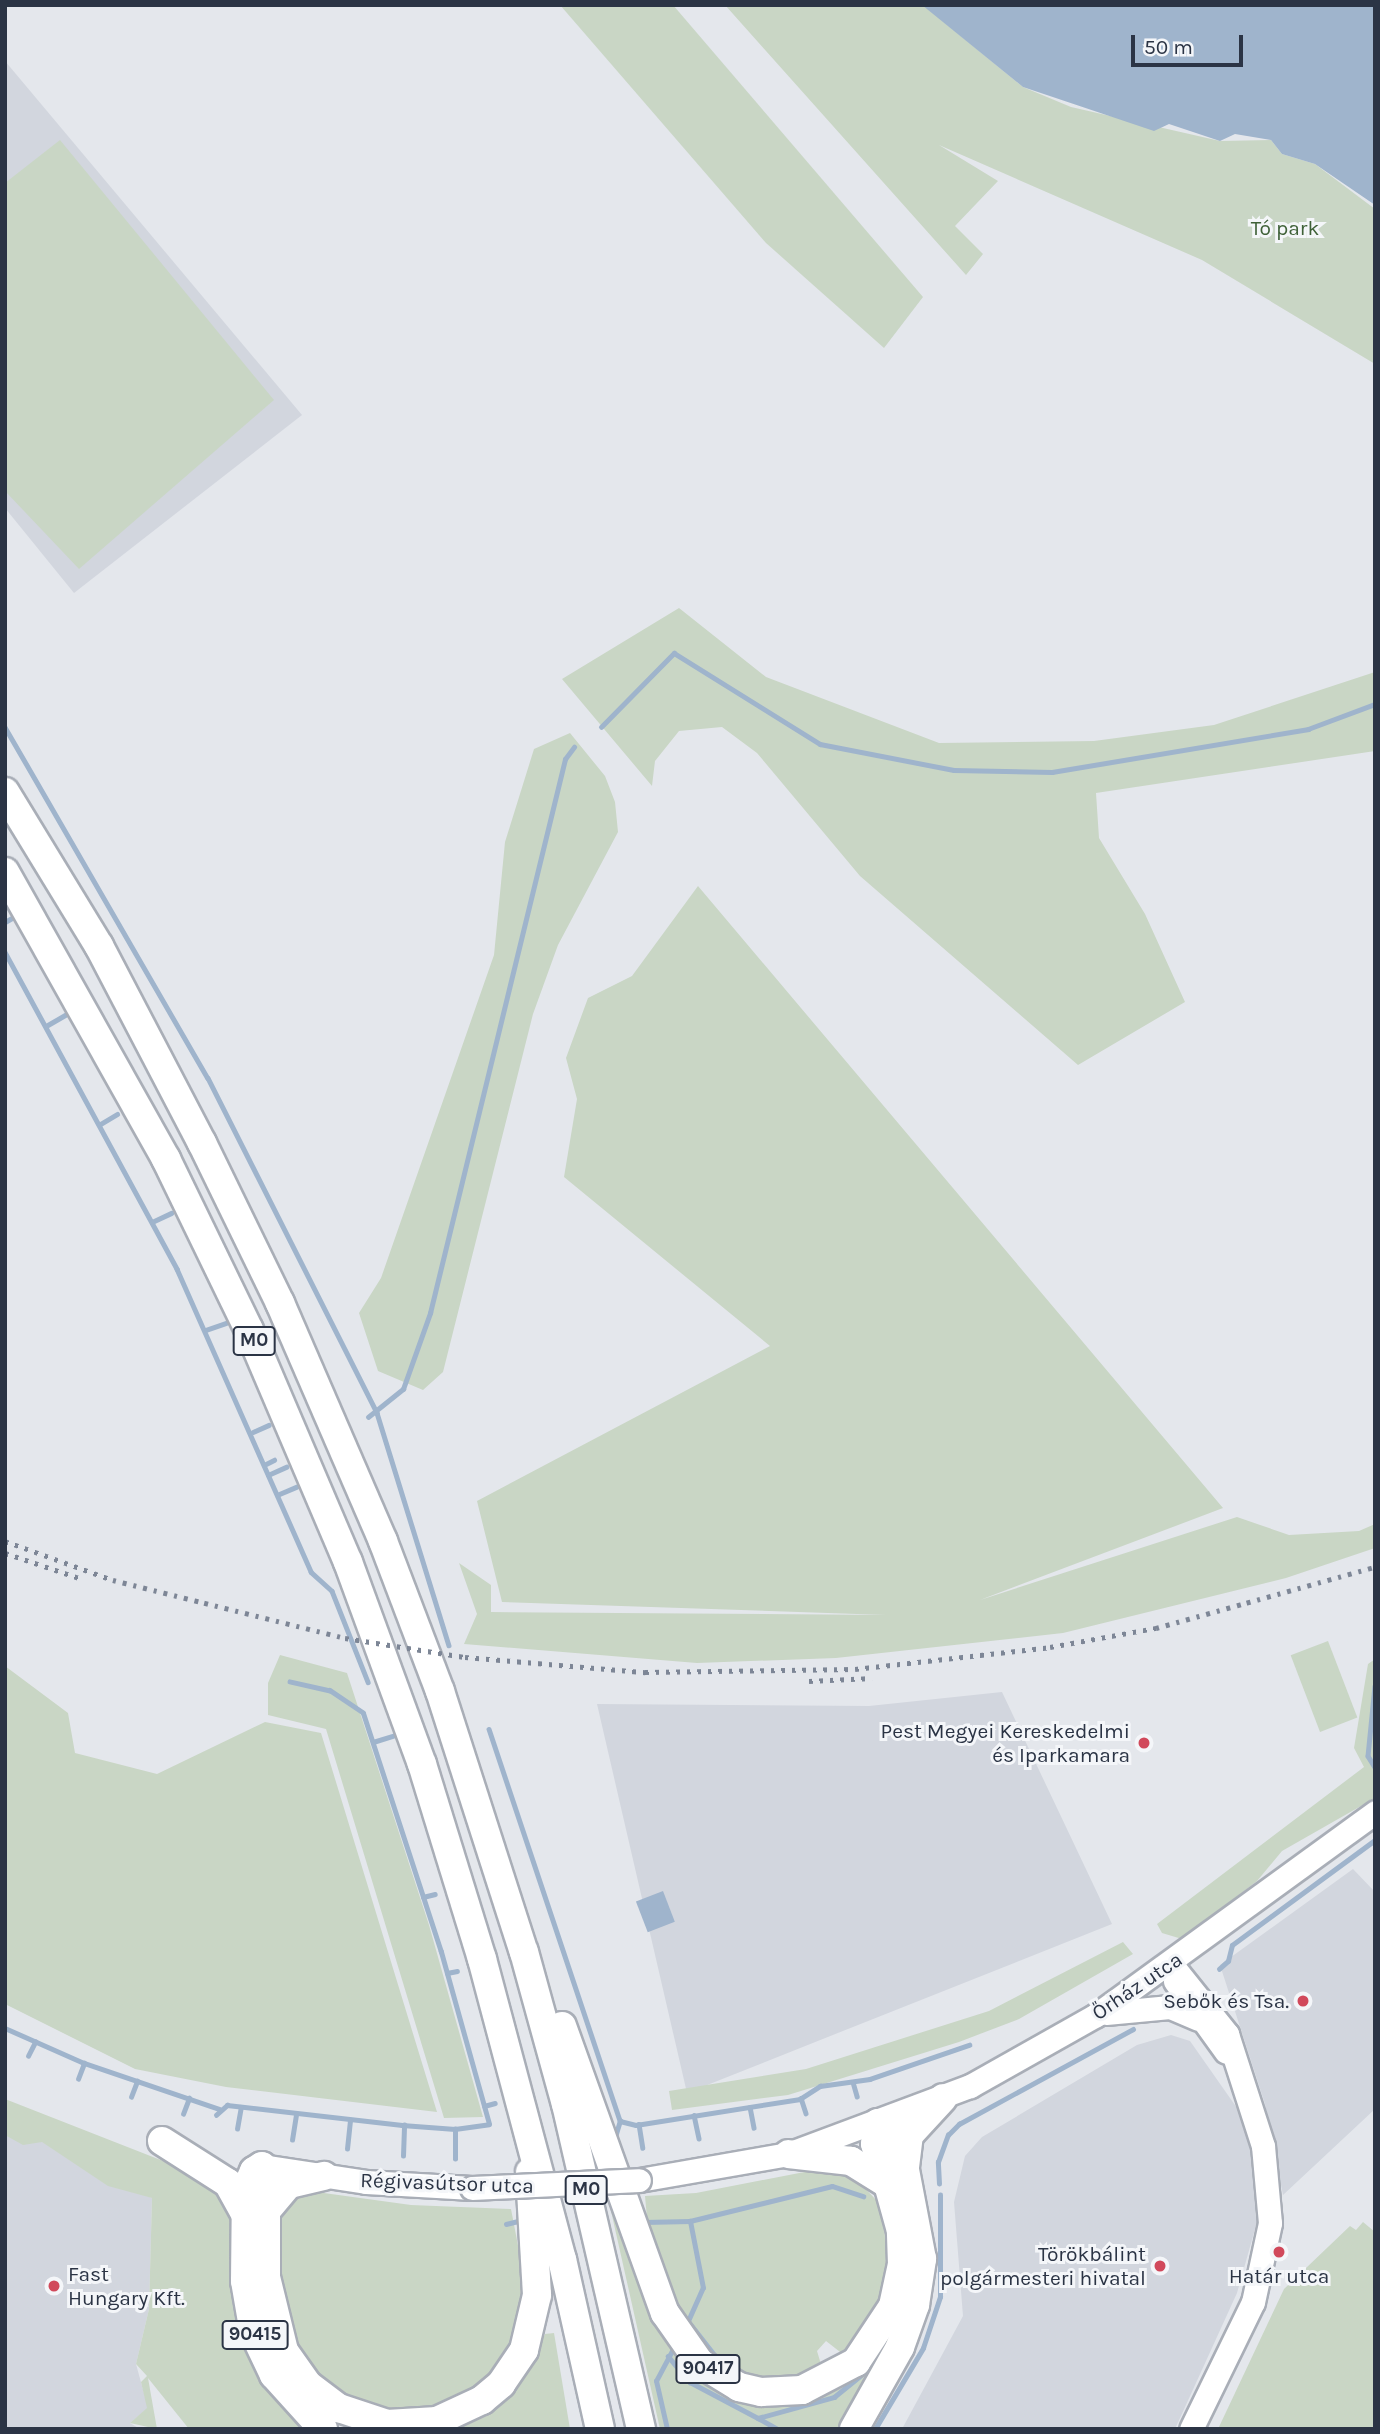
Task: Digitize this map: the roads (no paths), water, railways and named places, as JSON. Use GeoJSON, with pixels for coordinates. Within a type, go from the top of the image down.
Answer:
{"type":"FeatureCollection","features":[{"type":"Feature","properties":{"kind":"highway","name":"M0"},"geometry":{"type":"LineString","coordinates":[[5,792],[132,1007],[280,1303],[383,1541],[440,1691],[524,1952],[566,2104],[641,2429]]}},
{"type":"Feature","properties":{"kind":"highway","name":"M0"},"geometry":{"type":"LineString","coordinates":[[5,872],[166,1159],[249,1330],[330,1517],[442,1825],[530,2134],[600,2429]]}},
{"type":"Feature","properties":{"kind":"highway","name":"90417"},"geometry":{"type":"LineString","coordinates":[[524,1952],[546,1980],[660,2302],[682,2342],[716,2375],[761,2392],[802,2390],[839,2374],[868,2348],[893,2306],[902,2264],[897,2177]]}},
{"type":"Feature","properties":{"kind":"highway"},"geometry":{"type":"LineString","coordinates":[[897,2177],[909,2135],[943,2098]]}},
{"type":"Feature","properties":{"kind":"highway"},"geometry":{"type":"LineString","coordinates":[[855,2429],[900,2347],[915,2305],[922,2259],[897,2177],[893,2139],[877,2123]]}},
{"type":"Feature","properties":{"kind":"highway"},"geometry":{"type":"LineString","coordinates":[[324,2176],[289,2184],[257,2215],[269,2308],[297,2372],[339,2408],[362,2418],[387,2424],[437,2421],[482,2400],[501,2384],[532,2328],[537,2295],[530,2216],[530,2134]]}},
{"type":"Feature","properties":{"kind":"highway","name":"90415"},"geometry":{"type":"LineString","coordinates":[[162,2141],[228,2183],[257,2215]]}},
{"type":"Feature","properties":{"kind":"highway"},"geometry":{"type":"LineString","coordinates":[[788,2154],[851,2161],[897,2177]]}},
{"type":"Feature","properties":{"kind":"highway","name":"90415"},"geometry":{"type":"LineString","coordinates":[[262,2166],[247,2183],[257,2215],[245,2281],[254,2333],[274,2375],[323,2429]]}},
{"type":"Feature","properties":{"kind":"street","name":"Őrház utca"},"geometry":{"type":"LineString","coordinates":[[877,2123],[943,2098],[1096,2015],[1171,1964],[1375,1812]]}},
{"type":"Feature","properties":{"kind":"street"},"geometry":{"type":"LineString","coordinates":[[1200,2008],[1199,1962],[1211,1934]]}},
{"type":"Feature","properties":{"kind":"street"},"geometry":{"type":"LineString","coordinates":[[1171,1964],[1200,2008],[1227,2034],[1263,2146],[1270,2223],[1252,2302],[1191,2429]]}},
{"type":"Feature","properties":{"kind":"street"},"geometry":{"type":"LineString","coordinates":[[1096,2015],[1153,2007],[1200,2008]]}},
{"type":"Feature","properties":{"kind":"street","name":"Régivasútsor utca"},"geometry":{"type":"LineString","coordinates":[[262,2166],[324,2176],[472,2188],[639,2180],[788,2154],[877,2123]]}},
{"type":"Feature","properties":{"kind":"water"},"geometry":{"type":"Polygon","coordinates":[[[922,5],[1375,5],[1375,205],[1315,164],[1282,154],[1271,140],[1235,134],[1220,141],[1169,124],[1154,131],[1023,87],[922,5]]]}},
{"type":"Feature","properties":{"kind":"water"},"geometry":{"type":"Polygon","coordinates":[[[663,1891],[675,1922],[648,1932],[636,1901],[663,1891]]]}},
{"type":"Feature","properties":{"kind":"waterway"},"geometry":{"type":"LineString","coordinates":[[601,727],[674,653],[820,744],[954,770],[1052,772],[1308,729],[1375,704]]}},
{"type":"Feature","properties":{"kind":"waterway"},"geometry":{"type":"LineString","coordinates":[[5,727],[208,1078],[377,1413],[449,1645]]}},
{"type":"Feature","properties":{"kind":"waterway"},"geometry":{"type":"LineString","coordinates":[[368,1417],[403,1389],[430,1313],[565,759],[574,747]]}},
{"type":"Feature","properties":{"kind":"waterway"},"geometry":{"type":"LineString","coordinates":[[5,922],[12,918]]}},
{"type":"Feature","properties":{"kind":"waterway"},"geometry":{"type":"LineString","coordinates":[[5,952],[177,1269],[311,1572],[332,1591],[368,1682]]}},
{"type":"Feature","properties":{"kind":"waterway"},"geometry":{"type":"LineString","coordinates":[[46,1026],[67,1014]]}},
{"type":"Feature","properties":{"kind":"waterway"},"geometry":{"type":"LineString","coordinates":[[99,1125],[117,1114]]}},
{"type":"Feature","properties":{"kind":"waterway"},"geometry":{"type":"LineString","coordinates":[[152,1222],[171,1213]]}},
{"type":"Feature","properties":{"kind":"waterway"},"geometry":{"type":"LineString","coordinates":[[206,1330],[226,1323]]}},
{"type":"Feature","properties":{"kind":"waterway"},"geometry":{"type":"LineString","coordinates":[[253,1432],[269,1425]]}},
{"type":"Feature","properties":{"kind":"waterway"},"geometry":{"type":"LineString","coordinates":[[266,1464],[274,1460]]}},
{"type":"Feature","properties":{"kind":"waterway"},"geometry":{"type":"LineString","coordinates":[[268,1475],[286,1467]]}},
{"type":"Feature","properties":{"kind":"waterway"},"geometry":{"type":"LineString","coordinates":[[277,1495],[296,1487]]}},
{"type":"Feature","properties":{"kind":"waterway"},"geometry":{"type":"LineString","coordinates":[[216,2115],[227,2105],[455,2129],[489,2124],[441,1952],[363,1713],[330,1691],[290,1682]]}},
{"type":"Feature","properties":{"kind":"waterway"},"geometry":{"type":"LineString","coordinates":[[1375,1686],[1368,1756],[1375,1767]]}},
{"type":"Feature","properties":{"kind":"waterway"},"geometry":{"type":"LineString","coordinates":[[489,1729],[620,2121],[636,2125],[800,2099],[820,2086],[870,2079],[969,2045]]}},
{"type":"Feature","properties":{"kind":"waterway"},"geometry":{"type":"LineString","coordinates":[[373,1742],[393,1736]]}},
{"type":"Feature","properties":{"kind":"waterway"},"geometry":{"type":"LineString","coordinates":[[1219,1969],[1228,1961],[1232,1945],[1375,1840]]}},
{"type":"Feature","properties":{"kind":"waterway"},"geometry":{"type":"LineString","coordinates":[[423,1897],[435,1894]]}},
{"type":"Feature","properties":{"kind":"waterway"},"geometry":{"type":"LineString","coordinates":[[447,1973],[457,1971]]}},
{"type":"Feature","properties":{"kind":"waterway"},"geometry":{"type":"LineString","coordinates":[[5,2028],[84,2063],[219,2109]]}},
{"type":"Feature","properties":{"kind":"waterway"},"geometry":{"type":"LineString","coordinates":[[939,2184],[938,2162],[948,2135],[959,2124],[1133,2029]]}},
{"type":"Feature","properties":{"kind":"waterway"},"geometry":{"type":"LineString","coordinates":[[28,2056],[35,2042]]}},
{"type":"Feature","properties":{"kind":"waterway"},"geometry":{"type":"LineString","coordinates":[[78,2079],[84,2063]]}},
{"type":"Feature","properties":{"kind":"waterway"},"geometry":{"type":"LineString","coordinates":[[131,2097],[137,2081]]}},
{"type":"Feature","properties":{"kind":"waterway"},"geometry":{"type":"LineString","coordinates":[[853,2082],[857,2096]]}},
{"type":"Feature","properties":{"kind":"waterway"},"geometry":{"type":"LineString","coordinates":[[183,2114],[189,2098]]}},
{"type":"Feature","properties":{"kind":"waterway"},"geometry":{"type":"LineString","coordinates":[[801,2098],[806,2113]]}},
{"type":"Feature","properties":{"kind":"waterway"},"geometry":{"type":"LineString","coordinates":[[484,2106],[495,2103]]}},
{"type":"Feature","properties":{"kind":"waterway"},"geometry":{"type":"LineString","coordinates":[[237,2129],[241,2107]]}},
{"type":"Feature","properties":{"kind":"waterway"},"geometry":{"type":"LineString","coordinates":[[750,2107],[754,2128]]}},
{"type":"Feature","properties":{"kind":"waterway"},"geometry":{"type":"LineString","coordinates":[[292,2140],[296,2115]]}},
{"type":"Feature","properties":{"kind":"waterway"},"geometry":{"type":"LineString","coordinates":[[694,2115],[699,2138]]}},
{"type":"Feature","properties":{"kind":"waterway"},"geometry":{"type":"LineString","coordinates":[[347,2149],[350,2120]]}},
{"type":"Feature","properties":{"kind":"waterway"},"geometry":{"type":"LineString","coordinates":[[615,2137],[620,2121]]}},
{"type":"Feature","properties":{"kind":"waterway"},"geometry":{"type":"LineString","coordinates":[[639,2124],[643,2148]]}},
{"type":"Feature","properties":{"kind":"waterway"},"geometry":{"type":"LineString","coordinates":[[403,2156],[404,2125]]}},
{"type":"Feature","properties":{"kind":"waterway"},"geometry":{"type":"LineString","coordinates":[[455,2129],[455,2159]]}},
{"type":"Feature","properties":{"kind":"waterway"},"geometry":{"type":"LineString","coordinates":[[644,2222],[690,2221],[832,2186],[863,2196]]}},
{"type":"Feature","properties":{"kind":"waterway"},"geometry":{"type":"LineString","coordinates":[[875,2429],[923,2348],[940,2297],[940,2195]]}},
{"type":"Feature","properties":{"kind":"waterway"},"geometry":{"type":"LineString","coordinates":[[506,2224],[522,2220]]}},
{"type":"Feature","properties":{"kind":"waterway"},"geometry":{"type":"LineString","coordinates":[[688,2321],[703,2288],[690,2221]]}},
{"type":"Feature","properties":{"kind":"waterway"},"geometry":{"type":"LineString","coordinates":[[688,2321],[717,2358]]}},
{"type":"Feature","properties":{"kind":"waterway"},"geometry":{"type":"LineString","coordinates":[[667,2429],[656,2381],[672,2351]]}},
{"type":"Feature","properties":{"kind":"waterway"},"geometry":{"type":"LineString","coordinates":[[668,2356],[690,2382],[758,2418],[834,2397],[877,2362]]}},
{"type":"Feature","properties":{"kind":"waterway"},"geometry":{"type":"LineString","coordinates":[[758,2418],[778,2429]]}},
{"type":"Feature","properties":{"kind":"railway"},"geometry":{"type":"LineString","coordinates":[[5,1541],[113,1580],[345,1638],[465,1657],[645,1672],[855,1669],[1050,1647],[1156,1628],[1375,1567]]}},
{"type":"Feature","properties":{"kind":"railway"},"geometry":{"type":"LineString","coordinates":[[5,1553],[82,1579]]}},
{"type":"Feature","properties":{"kind":"railway"},"geometry":{"type":"LineString","coordinates":[[809,1681],[872,1678]]}},
{"type":"Feature","properties":{"kind":"place","name":"Pest Megyei Kereskedelmi és Iparkamara"},"geometry":{"type":"Point","coordinates":[1144,1743]}},
{"type":"Feature","properties":{"kind":"place","name":"Sebők és Tsa."},"geometry":{"type":"Point","coordinates":[1303,2001]}},
{"type":"Feature","properties":{"kind":"place","name":"Határ utca"},"geometry":{"type":"Point","coordinates":[1279,2252]}},
{"type":"Feature","properties":{"kind":"place","name":"Törökbálint polgármesteri hivatal"},"geometry":{"type":"Point","coordinates":[1160,2266]}},
{"type":"Feature","properties":{"kind":"place","name":"Fast Hungary Kft."},"geometry":{"type":"Point","coordinates":[54,2286]}},
{"type":"Feature","properties":{"kind":"park label","name":"Tó park"},"geometry":{"type":"Point","coordinates":[1285,228]}}]}
